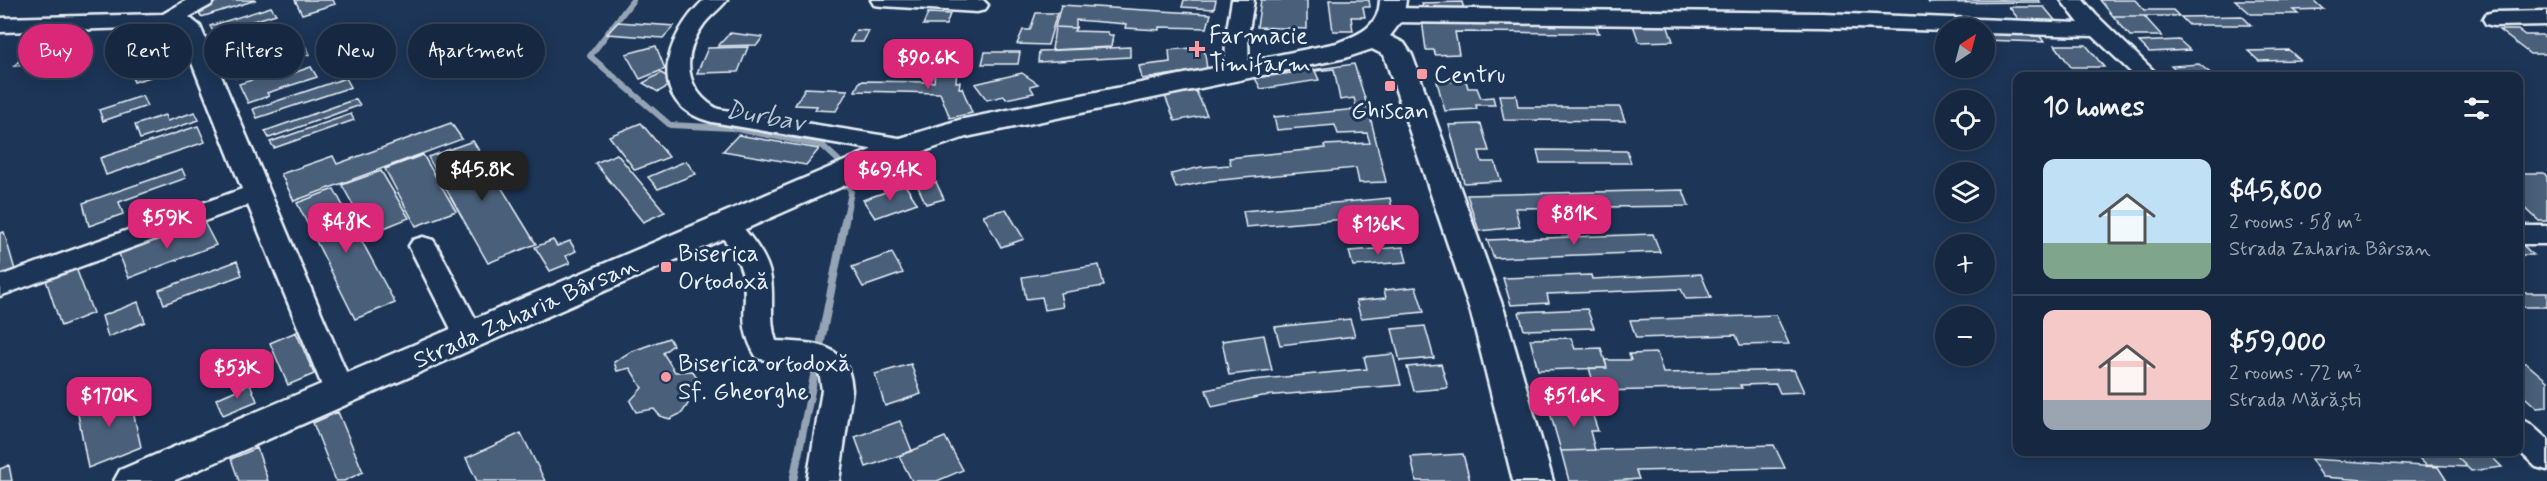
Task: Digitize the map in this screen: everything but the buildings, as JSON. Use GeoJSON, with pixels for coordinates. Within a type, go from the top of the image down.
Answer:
{"type":"FeatureCollection","features":[{"type":"Feature","properties":{"kind":"main road","name":"Strada Zaharia Bârsan"},"geometry":{"type":"LineString","coordinates":[[134,481],[892,152],[959,129],[1326,55],[1386,18]]}},
{"type":"Feature","properties":{"kind":"main road"},"geometry":{"type":"LineString","coordinates":[[1386,18],[1394,49],[1488,313],[1533,481]]}},
{"type":"Feature","properties":{"kind":"street"},"geometry":{"type":"LineString","coordinates":[[62,21],[74,0]]}},
{"type":"Feature","properties":{"kind":"street"},"geometry":{"type":"LineString","coordinates":[[168,20],[203,0]]}},
{"type":"Feature","properties":{"kind":"street"},"geometry":{"type":"LineString","coordinates":[[716,0],[693,24],[679,50],[680,78],[684,94],[696,106],[712,115],[892,152]]}},
{"type":"Feature","properties":{"kind":"street"},"geometry":{"type":"LineString","coordinates":[[882,0],[977,4]]}},
{"type":"Feature","properties":{"kind":"street"},"geometry":{"type":"LineString","coordinates":[[1237,73],[1239,26],[1243,0]]}},
{"type":"Feature","properties":{"kind":"street"},"geometry":{"type":"LineString","coordinates":[[2072,0],[2099,30],[2144,72]]}},
{"type":"Feature","properties":{"kind":"street"},"geometry":{"type":"LineString","coordinates":[[1386,18],[1822,20],[2099,30]]}},
{"type":"Feature","properties":{"kind":"street"},"geometry":{"type":"LineString","coordinates":[[2494,19],[2547,18]]}},
{"type":"Feature","properties":{"kind":"street"},"geometry":{"type":"LineString","coordinates":[[0,25],[62,21],[168,20],[180,21],[189,26],[340,393]]}},
{"type":"Feature","properties":{"kind":"street"},"geometry":{"type":"LineString","coordinates":[[0,286],[256,193]]}},
{"type":"Feature","properties":{"kind":"street"},"geometry":{"type":"LineString","coordinates":[[726,224],[743,245],[757,276],[755,314],[760,340],[767,351],[813,355],[834,365],[838,377],[823,481]]}},
{"type":"Feature","properties":{"kind":"street"},"geometry":{"type":"LineString","coordinates":[[2523,235],[2547,235]]}},
{"type":"Feature","properties":{"kind":"street"},"geometry":{"type":"LineString","coordinates":[[423,246],[470,337]]}},
{"type":"Feature","properties":{"kind":"street"},"geometry":{"type":"LineString","coordinates":[[2523,436],[2547,458]]}},
{"type":"Feature","properties":{"kind":"waterway","name":"Durbav"},"geometry":{"type":"LineString","coordinates":[[633,0],[590,56],[670,125],[732,128],[823,146],[839,161],[851,192],[846,217]]}},
{"type":"Feature","properties":{"kind":"waterway","name":"Durbav"},"geometry":{"type":"LineString","coordinates":[[793,481],[846,216]]}},
{"type":"Feature","properties":{"kind":"place","name":"Farmacie Timifarm"},"geometry":{"type":"Point","coordinates":[1197,49]}},
{"type":"Feature","properties":{"kind":"place","name":"Centru"},"geometry":{"type":"Point","coordinates":[1422,74]}},
{"type":"Feature","properties":{"kind":"place","name":"Ghiscan"},"geometry":{"type":"Point","coordinates":[1390,86]}},
{"type":"Feature","properties":{"kind":"place","name":"Biserica Ortodoxă"},"geometry":{"type":"Point","coordinates":[666,267]}},
{"type":"Feature","properties":{"kind":"place","name":"Biserica ortodoxă Sf. Gheorghe"},"geometry":{"type":"Point","coordinates":[666,377]}}]}
